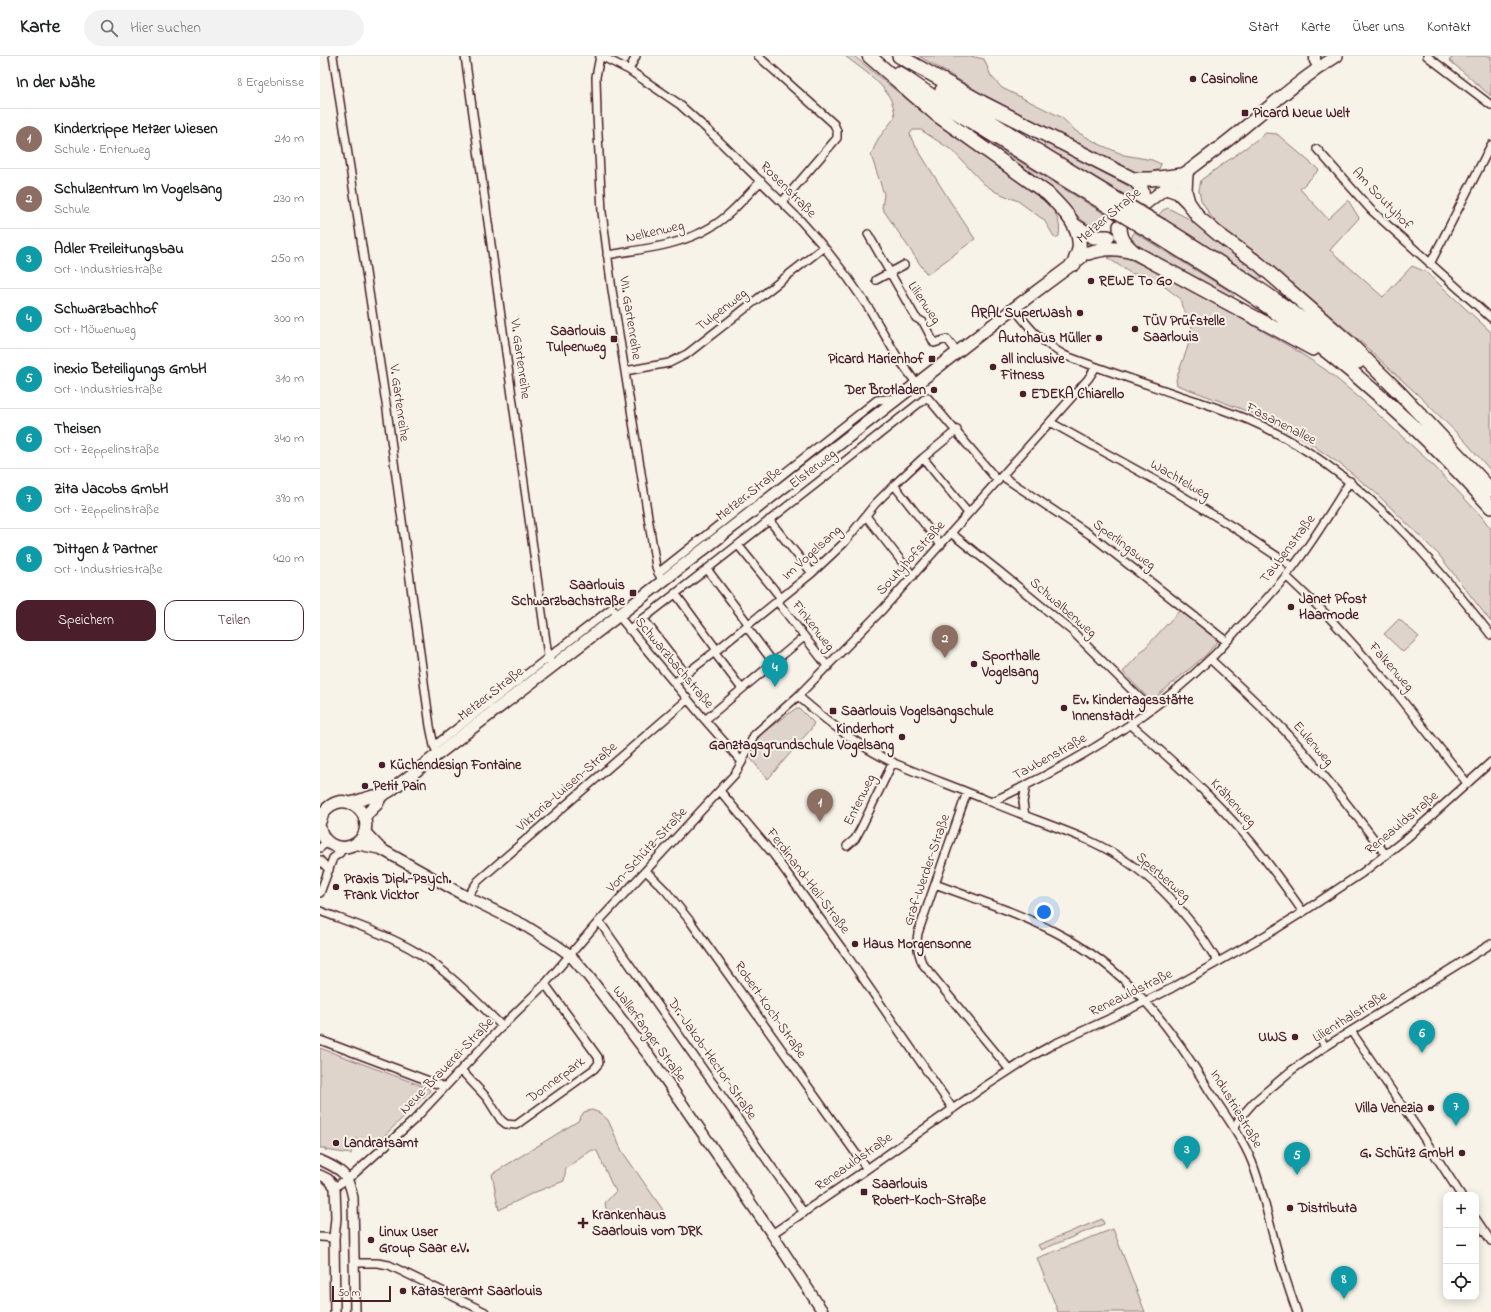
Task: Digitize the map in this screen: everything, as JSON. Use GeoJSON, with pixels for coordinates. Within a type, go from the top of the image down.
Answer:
{"type":"FeatureCollection","features":[{"type":"Feature","properties":{"kind":"highway"},"geometry":{"type":"LineString","coordinates":[[869,56],[904,88],[937,115],[1048,194],[1060,206],[1074,225],[1079,243],[1079,250],[1074,264]]}},
{"type":"Feature","properties":{"kind":"highway"},"geometry":{"type":"LineString","coordinates":[[874,56],[957,113],[1111,201]]}},
{"type":"Feature","properties":{"kind":"highway"},"geometry":{"type":"LineString","coordinates":[[894,56],[950,95],[1111,201],[1159,231],[1263,290],[1307,322],[1381,381],[1431,427]]}},
{"type":"Feature","properties":{"kind":"highway"},"geometry":{"type":"LineString","coordinates":[[899,56],[983,103],[1133,179],[1140,184],[1142,190],[1140,209]]}},
{"type":"Feature","properties":{"kind":"highway"},"geometry":{"type":"LineString","coordinates":[[1133,179],[1151,179],[1184,174],[1185,191],[1188,202]]}},
{"type":"Feature","properties":{"kind":"highway"},"geometry":{"type":"LineString","coordinates":[[1166,188],[1176,190],[1188,202],[1200,218],[1218,234],[1259,264],[1348,341],[1399,392],[1491,490]]}},
{"type":"Feature","properties":{"kind":"highway"},"geometry":{"type":"LineString","coordinates":[[1074,225],[1093,237],[1108,237]]}},
{"type":"Feature","properties":{"kind":"highway"},"geometry":{"type":"LineString","coordinates":[[1120,226],[1120,236],[1124,244],[1134,252],[1317,352],[1386,401]]}},
{"type":"Feature","properties":{"kind":"highway"},"geometry":{"type":"LineString","coordinates":[[1159,231],[1266,306],[1339,361],[1386,401],[1422,435],[1491,508]]}},
{"type":"Feature","properties":{"kind":"highway"},"geometry":{"type":"LineString","coordinates":[[1088,254],[1103,249],[1113,248],[1134,252]]}},
{"type":"Feature","properties":{"kind":"main road"},"geometry":{"type":"LineString","coordinates":[[1315,56],[1319,67]]}},
{"type":"Feature","properties":{"kind":"main road","name":"Metzer Straße"},"geometry":{"type":"LineString","coordinates":[[351,804],[373,796],[381,796],[390,791],[436,750],[550,661],[618,616],[660,577],[898,398],[1014,308],[1088,254],[1140,209],[1277,99],[1319,67],[1337,56]]}},
{"type":"Feature","properties":{"kind":"main road","name":"Metzer Straße"},"geometry":{"type":"LineString","coordinates":[[364,817],[377,804],[381,796]]}},
{"type":"Feature","properties":{"kind":"main road"},"geometry":{"type":"LineString","coordinates":[[321,801],[351,804],[360,810],[366,824],[365,832],[356,844],[342,848],[326,845],[320,828],[321,817],[327,808],[336,803]]}},
{"type":"Feature","properties":{"kind":"main road","name":"Wallerfanger Straße"},"geometry":{"type":"LineString","coordinates":[[365,832],[381,849],[467,897],[524,925],[570,955],[589,977],[650,1057],[772,1234],[823,1312]]}},
{"type":"Feature","properties":{"kind":"main road","name":"Wallerfanger Straße"},"geometry":{"type":"LineString","coordinates":[[356,844],[381,849]]}},
{"type":"Feature","properties":{"kind":"street","name":"V. Gartenreihe"},"geometry":{"type":"LineString","coordinates":[[333,56],[386,402],[436,750]]}},
{"type":"Feature","properties":{"kind":"street","name":"VI. Gartenreihe"},"geometry":{"type":"LineString","coordinates":[[464,56],[550,661]]}},
{"type":"Feature","properties":{"kind":"street","name":"Rosenstraße"},"geometry":{"type":"LineString","coordinates":[[600,56],[629,70],[679,104],[782,202],[824,247],[864,301],[891,348],[916,383]]}},
{"type":"Feature","properties":{"kind":"street","name":"VII. Gartenreihe"},"geometry":{"type":"LineString","coordinates":[[600,56],[596,77],[598,154],[607,255],[654,559],[660,577]]}},
{"type":"Feature","properties":{"kind":"street"},"geometry":{"type":"LineString","coordinates":[[629,70],[636,56]]}},
{"type":"Feature","properties":{"kind":"street"},"geometry":{"type":"LineString","coordinates":[[758,56],[834,124],[837,131],[837,138],[782,202]]}},
{"type":"Feature","properties":{"kind":"street"},"geometry":{"type":"LineString","coordinates":[[1427,56],[1491,105]]}},
{"type":"Feature","properties":{"kind":"street"},"geometry":{"type":"LineString","coordinates":[[1430,264],[1491,145]]}},
{"type":"Feature","properties":{"kind":"street","name":"Am Soutyhof"},"geometry":{"type":"LineString","coordinates":[[1317,149],[1371,210],[1430,264],[1490,315]]}},
{"type":"Feature","properties":{"kind":"street","name":"Nelkenweg"},"geometry":{"type":"LineString","coordinates":[[607,255],[665,245],[685,240],[699,234],[712,227],[723,218],[761,182]]}},
{"type":"Feature","properties":{"kind":"street","name":"Lilienweg"},"geometry":{"type":"LineString","coordinates":[[868,234],[916,318],[923,322],[934,343],[947,339],[956,352]]}},
{"type":"Feature","properties":{"kind":"street","name":"Tulpenweg"},"geometry":{"type":"LineString","coordinates":[[625,371],[669,363],[687,354],[824,247]]}},
{"type":"Feature","properties":{"kind":"street","name":"Lilienweg"},"geometry":{"type":"LineString","coordinates":[[876,280],[904,265]]}},
{"type":"Feature","properties":{"kind":"street","name":"Fasanenallee"},"geometry":{"type":"LineString","coordinates":[[1014,308],[1038,337],[1047,345],[1066,356],[1250,420],[1300,446],[1350,482],[1388,515],[1425,554],[1491,635]]}},
{"type":"Feature","properties":{"kind":"street","name":"Soutyhofstraße"},"geometry":{"type":"LineString","coordinates":[[742,762],[754,735],[828,667],[913,576],[1088,379],[1096,367]]}},
{"type":"Feature","properties":{"kind":"street","name":"Elsterweg"},"geometry":{"type":"LineString","coordinates":[[629,630],[927,397],[1000,479]]}},
{"type":"Feature","properties":{"kind":"street","name":"Wachtelweg"},"geometry":{"type":"LineString","coordinates":[[1050,422],[1171,489],[1233,527],[1293,567]]}},
{"type":"Feature","properties":{"kind":"street","name":"Im Vogelsang"},"geometry":{"type":"LineString","coordinates":[[674,683],[748,626],[812,573],[844,543],[875,504],[894,485],[923,458],[957,430]]}},
{"type":"Feature","properties":{"kind":"street"},"geometry":{"type":"LineString","coordinates":[[923,458],[968,513]]}},
{"type":"Feature","properties":{"kind":"street","name":"Sperlingsweg"},"geometry":{"type":"LineString","coordinates":[[1000,479],[1092,536],[1226,641]]}},
{"type":"Feature","properties":{"kind":"street","name":"Taubenstraße"},"geometry":{"type":"LineString","coordinates":[[991,802],[1026,786],[1083,754],[1130,724],[1176,690],[1210,659],[1286,576],[1350,482]]}},
{"type":"Feature","properties":{"kind":"street"},"geometry":{"type":"LineString","coordinates":[[894,485],[941,545]]}},
{"type":"Feature","properties":{"kind":"street"},"geometry":{"type":"LineString","coordinates":[[866,516],[913,576]]}},
{"type":"Feature","properties":{"kind":"street"},"geometry":{"type":"LineString","coordinates":[[769,520],[812,573]]}},
{"type":"Feature","properties":{"kind":"street","name":"Schwalbenweg"},"geometry":{"type":"LineString","coordinates":[[951,533],[1072,631],[1151,709]]}},
{"type":"Feature","properties":{"kind":"street","name":"Finkenweg"},"geometry":{"type":"LineString","coordinates":[[738,545],[779,599],[804,637],[828,667]]}},
{"type":"Feature","properties":{"kind":"street"},"geometry":{"type":"LineString","coordinates":[[707,569],[773,662]]}},
{"type":"Feature","properties":{"kind":"street","name":"Falkenweg"},"geometry":{"type":"LineString","coordinates":[[1286,576],[1327,615],[1395,691],[1468,783]]}},
{"type":"Feature","properties":{"kind":"street"},"geometry":{"type":"LineString","coordinates":[[675,594],[742,688]]}},
{"type":"Feature","properties":{"kind":"street","name":"Schwarzbachstraße"},"geometry":{"type":"LineString","coordinates":[[618,616],[742,762]]}},
{"type":"Feature","properties":{"kind":"street","name":"Schwarzbachstraße"},"geometry":{"type":"LineString","coordinates":[[644,618],[686,673]]}},
{"type":"Feature","properties":{"kind":"street"},"geometry":{"type":"LineString","coordinates":[[705,720],[804,637]]}},
{"type":"Feature","properties":{"kind":"street","name":"Eulenweg"},"geometry":{"type":"LineString","coordinates":[[1210,659],[1255,701],[1300,747],[1386,855]]}},
{"type":"Feature","properties":{"kind":"street"},"geometry":{"type":"LineString","coordinates":[[798,696],[814,711],[860,744],[893,762],[991,802]]}},
{"type":"Feature","properties":{"kind":"street","name":"Viktoria-Luisen-Straße"},"geometry":{"type":"LineString","coordinates":[[467,897],[478,881],[688,699]]}},
{"type":"Feature","properties":{"kind":"street","name":"Krähenweg"},"geometry":{"type":"LineString","coordinates":[[1130,724],[1168,757],[1225,812],[1268,864],[1303,912]]}},
{"type":"Feature","properties":{"kind":"street","name":"Von-Schütz-Straße"},"geometry":{"type":"LineString","coordinates":[[570,955],[599,921],[735,774],[742,762]]}},
{"type":"Feature","properties":{"kind":"street","name":"Entenweg"},"geometry":{"type":"LineString","coordinates":[[847,846],[855,839],[860,830],[893,762]]}},
{"type":"Feature","properties":{"kind":"street","name":"Reneauldstraße"},"geometry":{"type":"LineString","coordinates":[[772,1234],[1009,1069],[1054,1044],[1146,1002],[1303,912],[1362,873],[1386,855],[1414,832],[1491,762]]}},
{"type":"Feature","properties":{"kind":"street"},"geometry":{"type":"LineString","coordinates":[[1025,816],[1023,802],[1026,786]]}},
{"type":"Feature","properties":{"kind":"street","name":"Ferdinand-Heil-Straße"},"geometry":{"type":"LineString","coordinates":[[720,790],[773,854],[848,957],[953,1109]]}},
{"type":"Feature","properties":{"kind":"street","name":"Graf-Werder-Straße"},"geometry":{"type":"LineString","coordinates":[[968,792],[918,933],[918,953],[922,963],[1009,1069]]}},
{"type":"Feature","properties":{"kind":"street","name":"Sperberweg"},"geometry":{"type":"LineString","coordinates":[[991,802],[1091,842],[1142,872],[1184,912],[1198,930],[1218,962]]}},
{"type":"Feature","properties":{"kind":"street"},"geometry":{"type":"LineString","coordinates":[[326,845],[333,858]]}},
{"type":"Feature","properties":{"kind":"street"},"geometry":{"type":"LineString","coordinates":[[320,894],[333,858],[340,853],[342,848]]}},
{"type":"Feature","properties":{"kind":"street"},"geometry":{"type":"LineString","coordinates":[[320,860],[329,870]]}},
{"type":"Feature","properties":{"kind":"street","name":"Robert-Koch-Straße"},"geometry":{"type":"LineString","coordinates":[[646,871],[666,891],[690,921],[867,1169]]}},
{"type":"Feature","properties":{"kind":"street","name":"Industriestraße"},"geometry":{"type":"LineString","coordinates":[[935,884],[1056,932],[1097,957],[1130,985],[1170,1030],[1225,1115],[1235,1127],[1251,1161],[1257,1176],[1280,1260],[1297,1312]]}},
{"type":"Feature","properties":{"kind":"street"},"geometry":{"type":"LineString","coordinates":[[320,911],[398,942],[437,965],[502,1026]]}},
{"type":"Feature","properties":{"kind":"street","name":"Dr.-Jakob-Hector-Straße"},"geometry":{"type":"LineString","coordinates":[[599,921],[804,1213]]}},
{"type":"Feature","properties":{"kind":"street","name":"Lilienthalstraße"},"geometry":{"type":"LineString","coordinates":[[1235,1127],[1244,1114],[1268,1089],[1292,1070],[1325,1047],[1491,944]]}},
{"type":"Feature","properties":{"kind":"street","name":"Neue-Brauerei-Straße"},"geometry":{"type":"LineString","coordinates":[[335,1187],[348,1179],[414,1120],[502,1026],[545,984],[570,955]]}},
{"type":"Feature","properties":{"kind":"street","name":"Donnerpark"},"geometry":{"type":"LineString","coordinates":[[461,1070],[488,1098],[501,1120],[506,1124],[516,1125],[594,1069],[599,1063],[598,1057],[545,984]]}},
{"type":"Feature","properties":{"kind":"street"},"geometry":{"type":"LineString","coordinates":[[1351,1031],[1459,1192]]}},
{"type":"Feature","properties":{"kind":"street"},"geometry":{"type":"LineString","coordinates":[[1321,1039],[1325,1047]]}},
{"type":"Feature","properties":{"kind":"street"},"geometry":{"type":"LineString","coordinates":[[320,1040],[445,1087]]}},
{"type":"Feature","properties":{"kind":"street"},"geometry":{"type":"LineString","coordinates":[[320,1160],[343,1172],[348,1179],[353,1198],[355,1312]]}},
{"type":"Feature","properties":{"kind":"street"},"geometry":{"type":"LineString","coordinates":[[320,1175],[328,1179],[335,1187],[336,1218],[334,1238],[336,1312]]}},
{"type":"Feature","properties":{"kind":"street"},"geometry":{"type":"LineString","coordinates":[[1479,1223],[1491,1241]]}},
{"type":"Feature","properties":{"kind":"street"},"geometry":{"type":"LineString","coordinates":[[320,1237],[334,1238]]}},
{"type":"Feature","properties":{"kind":"street"},"geometry":{"type":"LineString","coordinates":[[354,1263],[377,1263],[389,1265],[485,1312]]}},
{"type":"Feature","properties":{"kind":"shaded area"},"geometry":{"type":"Polygon","coordinates":[[[845,56],[854,56],[933,121],[1050,205],[1058,219],[1059,236],[1055,238],[1044,220],[1018,201],[996,192],[984,184],[953,151],[921,130],[913,130],[910,134],[912,140],[975,239],[929,273],[926,273],[882,208],[884,194],[871,155],[878,139],[895,117],[890,97],[877,82],[845,56]]]}},
{"type":"Feature","properties":{"kind":"shaded area"},"geometry":{"type":"Polygon","coordinates":[[[919,56],[970,56],[984,59],[991,76],[1002,88],[1061,117],[1077,132],[1101,145],[1124,155],[1152,160],[1161,164],[1159,169],[1144,173],[1129,171],[1021,117],[919,56]]]}},
{"type":"Feature","properties":{"kind":"shaded area"},"geometry":{"type":"Polygon","coordinates":[[[1456,56],[1491,56],[1491,96],[1449,60],[1456,56]]]}},
{"type":"Feature","properties":{"kind":"shaded area"},"geometry":{"type":"Polygon","coordinates":[[[1266,133],[1277,134],[1319,170],[1300,189],[1328,219],[1348,200],[1359,218],[1330,250],[1383,297],[1412,266],[1426,272],[1491,332],[1491,471],[1465,441],[1363,344],[1296,286],[1221,228],[1210,215],[1201,200],[1199,190],[1201,180],[1266,133]]]}},
{"type":"Feature","properties":{"kind":"shaded area"},"geometry":{"type":"Polygon","coordinates":[[[1044,143],[1047,143],[1134,189],[1135,195],[1132,199],[1045,147],[1044,143]]]}},
{"type":"Feature","properties":{"kind":"shaded area"},"geometry":{"type":"Polygon","coordinates":[[[993,147],[1009,155],[1108,216],[1100,223],[1095,225],[1087,223],[1078,217],[1065,203],[993,147]]]}},
{"type":"Feature","properties":{"kind":"shaded area"},"geometry":{"type":"Polygon","coordinates":[[[1168,208],[1197,223],[1209,235],[1264,275],[1263,278],[1257,278],[1158,216],[1163,210],[1168,208]]]}},
{"type":"Feature","properties":{"kind":"shaded area"},"geometry":{"type":"Polygon","coordinates":[[[1134,232],[1231,292],[1234,296],[1231,300],[1134,243],[1131,239],[1134,232]]]}},
{"type":"Feature","properties":{"kind":"shaded area"},"geometry":{"type":"Polygon","coordinates":[[[1113,256],[1123,256],[1177,282],[1294,349],[1326,370],[1368,405],[1434,466],[1482,517],[1491,529],[1491,622],[1439,555],[1377,494],[1344,467],[1304,439],[1252,413],[1177,385],[1176,380],[1192,331],[1190,318],[1182,307],[1181,299],[1165,287],[1143,274],[1132,274],[1108,258],[1113,256]]]}},
{"type":"Feature","properties":{"kind":"shaded area"},"geometry":{"type":"Polygon","coordinates":[[[1180,610],[1218,641],[1205,656],[1151,701],[1123,672],[1180,610]]]}},
{"type":"Feature","properties":{"kind":"shaded area"},"geometry":{"type":"Polygon","coordinates":[[[1399,619],[1419,637],[1403,652],[1384,634],[1399,619]]]}},
{"type":"Feature","properties":{"kind":"shaded area"},"geometry":{"type":"Polygon","coordinates":[[[795,709],[800,709],[814,723],[811,729],[768,779],[751,759],[755,742],[762,733],[795,709]]]}},
{"type":"Feature","properties":{"kind":"shaded area"},"geometry":{"type":"Polygon","coordinates":[[[320,1048],[428,1088],[430,1091],[378,1142],[354,1139],[351,1154],[325,1150],[325,1148],[320,1148],[320,1048]]]}},
{"type":"Feature","properties":{"kind":"shaded area"},"geometry":{"type":"Polygon","coordinates":[[[592,1110],[600,1113],[608,1120],[622,1151],[663,1210],[660,1215],[608,1211],[605,1203],[616,1191],[597,1151],[592,1150],[566,1168],[564,1181],[533,1193],[499,1210],[492,1174],[578,1121],[584,1112],[592,1110]]]}},
{"type":"Feature","properties":{"kind":"shaded area"},"geometry":{"type":"Polygon","coordinates":[[[1102,1219],[1104,1224],[1041,1250],[1038,1245],[1102,1219]]]}},
{"type":"Feature","properties":{"kind":"shaded area"},"geometry":{"type":"Polygon","coordinates":[[[1113,1229],[1145,1312],[1058,1312],[1037,1258],[1113,1229]]]}},
{"type":"Feature","properties":{"kind":"place","name":"Casinoline"},"geometry":{"type":"Point","coordinates":[1193,79]}},
{"type":"Feature","properties":{"kind":"place","name":"Picard Neue Welt"},"geometry":{"type":"Point","coordinates":[1245,113]}},
{"type":"Feature","properties":{"kind":"place","name":"REWE To Go"},"geometry":{"type":"Point","coordinates":[1091,281]}},
{"type":"Feature","properties":{"kind":"place","name":"ARAL SuperWash"},"geometry":{"type":"Point","coordinates":[1080,313]}},
{"type":"Feature","properties":{"kind":"place","name":"TÜV Prüfstelle Saarlouis"},"geometry":{"type":"Point","coordinates":[1135,329]}},
{"type":"Feature","properties":{"kind":"place","name":"Autohaus Müller"},"geometry":{"type":"Point","coordinates":[1099,338]}},
{"type":"Feature","properties":{"kind":"place","name":"Saarlouis Tulpenweg"},"geometry":{"type":"Point","coordinates":[614,339]}},
{"type":"Feature","properties":{"kind":"place","name":"Picard Marienhof"},"geometry":{"type":"Point","coordinates":[932,359]}},
{"type":"Feature","properties":{"kind":"place","name":"all inclusive Fitness"},"geometry":{"type":"Point","coordinates":[993,367]}},
{"type":"Feature","properties":{"kind":"place","name":"Der Brotladen"},"geometry":{"type":"Point","coordinates":[934,390]}},
{"type":"Feature","properties":{"kind":"place","name":"EDEKA Chiarello"},"geometry":{"type":"Point","coordinates":[1023,394]}},
{"type":"Feature","properties":{"kind":"place","name":"Saarlouis Schwarzbachstraße"},"geometry":{"type":"Point","coordinates":[633,593]}},
{"type":"Feature","properties":{"kind":"place","name":"Janet Pfost Haarmode"},"geometry":{"type":"Point","coordinates":[1291,607]}},
{"type":"Feature","properties":{"kind":"place","name":"Schulzentrum Im Vogelsang"},"geometry":{"type":"Point","coordinates":[945,658]}},
{"type":"Feature","properties":{"kind":"place","name":"Sporthalle Vogelsang"},"geometry":{"type":"Point","coordinates":[974,664]}},
{"type":"Feature","properties":{"kind":"place","name":"Schwarzbachhof"},"geometry":{"type":"Point","coordinates":[775,687]}},
{"type":"Feature","properties":{"kind":"place","name":"Ev. Kindertagesstätte Innenstadt"},"geometry":{"type":"Point","coordinates":[1064,708]}},
{"type":"Feature","properties":{"kind":"place","name":"Saarlouis Vogelsangschule"},"geometry":{"type":"Point","coordinates":[833,711]}},
{"type":"Feature","properties":{"kind":"place","name":"Kinderhort Ganztagsgrundschule Vogelsang"},"geometry":{"type":"Point","coordinates":[902,737]}},
{"type":"Feature","properties":{"kind":"place","name":"Küchendesign Fontaine"},"geometry":{"type":"Point","coordinates":[382,765]}},
{"type":"Feature","properties":{"kind":"place","name":"Petit Pain"},"geometry":{"type":"Point","coordinates":[365,786]}},
{"type":"Feature","properties":{"kind":"place","name":"Kinderkrippe Metzer Wiesen"},"geometry":{"type":"Point","coordinates":[820,822]}},
{"type":"Feature","properties":{"kind":"place","name":"Praxis Dipl.-Psych. Frank Vicktor"},"geometry":{"type":"Point","coordinates":[336,887]}},
{"type":"Feature","properties":{"kind":"place","name":"Haus Morgensonne"},"geometry":{"type":"Point","coordinates":[855,944]}},
{"type":"Feature","properties":{"kind":"place","name":"UWS"},"geometry":{"type":"Point","coordinates":[1295,1037]}},
{"type":"Feature","properties":{"kind":"place","name":"Theisen"},"geometry":{"type":"Point","coordinates":[1422,1053]}},
{"type":"Feature","properties":{"kind":"place","name":"Villa Venezia"},"geometry":{"type":"Point","coordinates":[1431,1108]}},
{"type":"Feature","properties":{"kind":"place","name":"Zita Jacobs GmbH"},"geometry":{"type":"Point","coordinates":[1456,1126]}},
{"type":"Feature","properties":{"kind":"place","name":"Landratsamt"},"geometry":{"type":"Point","coordinates":[336,1143]}},
{"type":"Feature","properties":{"kind":"place","name":"G. Schütz GmbH"},"geometry":{"type":"Point","coordinates":[1462,1153]}},
{"type":"Feature","properties":{"kind":"place","name":"Adler Freileitungsbau"},"geometry":{"type":"Point","coordinates":[1187,1169]}},
{"type":"Feature","properties":{"kind":"place","name":"inexio Beteiligungs GmbH"},"geometry":{"type":"Point","coordinates":[1297,1175]}},
{"type":"Feature","properties":{"kind":"place","name":"Saarlouis Robert-Koch-Straße"},"geometry":{"type":"Point","coordinates":[864,1192]}},
{"type":"Feature","properties":{"kind":"place","name":"Distributa"},"geometry":{"type":"Point","coordinates":[1290,1208]}},
{"type":"Feature","properties":{"kind":"place","name":"Krankenhaus Saarlouis vom DRK"},"geometry":{"type":"Point","coordinates":[583,1223]}},
{"type":"Feature","properties":{"kind":"place","name":"Linux User Group Saar e.V."},"geometry":{"type":"Point","coordinates":[371,1240]}},
{"type":"Feature","properties":{"kind":"place","name":"Katasteramt Saarlouis"},"geometry":{"type":"Point","coordinates":[403,1291]}},
{"type":"Feature","properties":{"kind":"place","name":"Dittgen & Partner"},"geometry":{"type":"Point","coordinates":[1344,1299]}}]}
